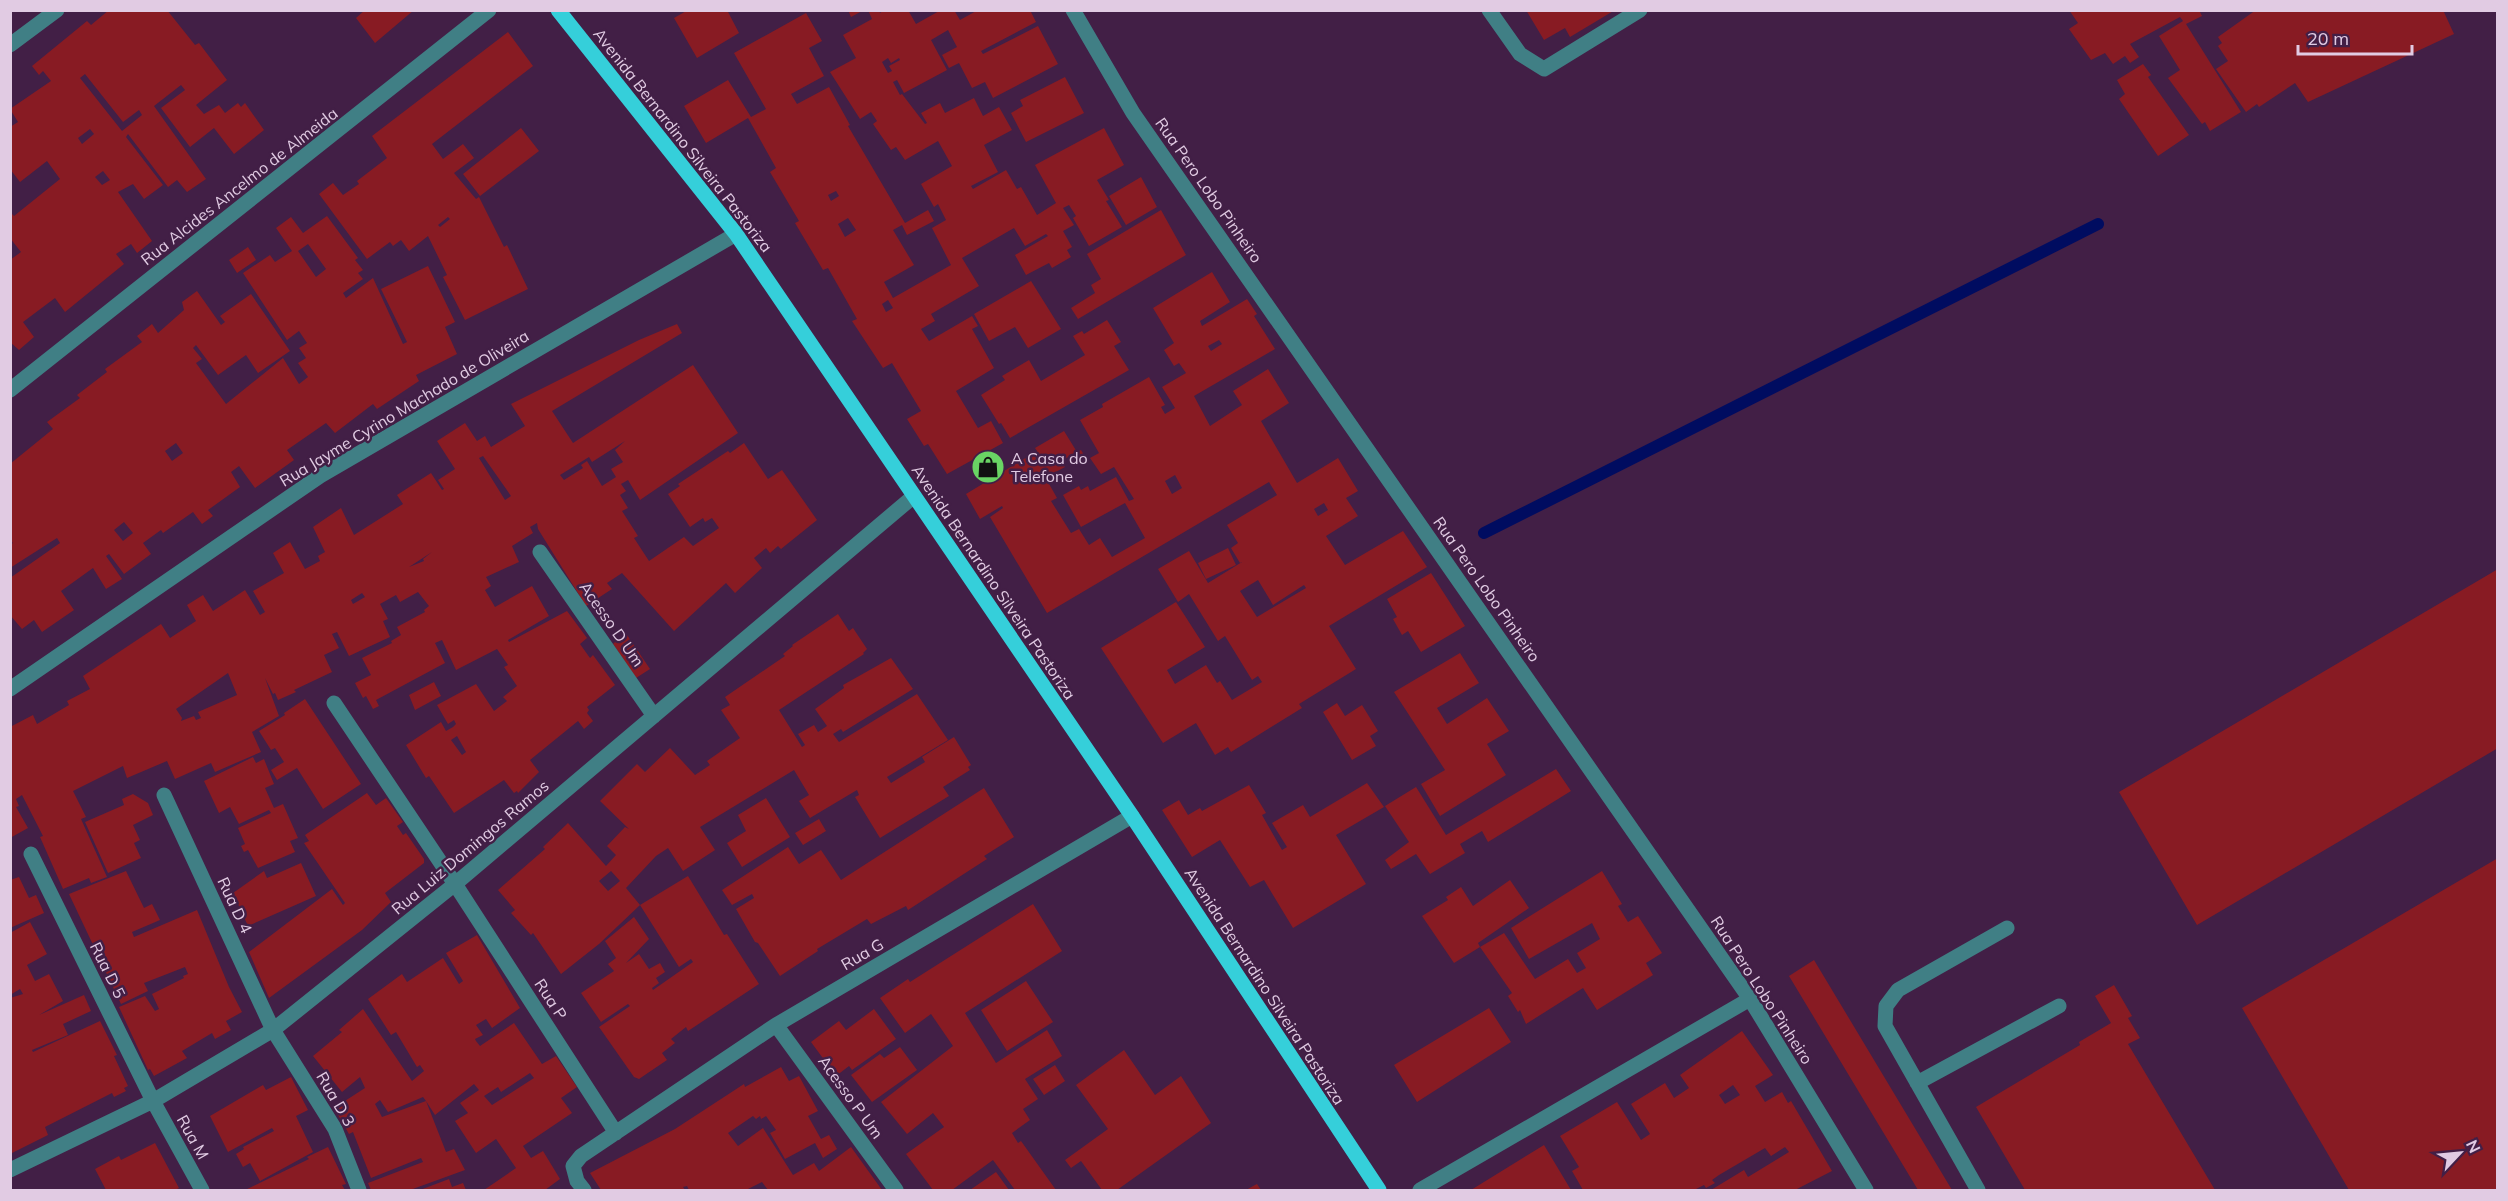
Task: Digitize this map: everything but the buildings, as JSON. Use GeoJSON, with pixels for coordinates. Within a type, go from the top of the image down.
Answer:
{"type":"FeatureCollection","features":[{"type":"Feature","properties":{"kind":"main road","name":"Avenida Bernardino Silveira Pastoriza"},"geometry":{"type":"LineString","coordinates":[[558,10],[736,234],[1132,816],[1378,1191]]}},
{"type":"Feature","properties":{"kind":"street"},"geometry":{"type":"LineString","coordinates":[[10,45],[57,10]]}},
{"type":"Feature","properties":{"kind":"street","name":"Rua Alcides Ancelmo de Almeida"},"geometry":{"type":"LineString","coordinates":[[10,390],[489,10]]}},
{"type":"Feature","properties":{"kind":"street","name":"Rua Pero Lobo Pinheiro"},"geometry":{"type":"LineString","coordinates":[[1073,10],[1133,113],[1750,999],[1866,1191]]}},
{"type":"Feature","properties":{"kind":"street"},"geometry":{"type":"LineString","coordinates":[[1490,10],[1520,54],[1544,69],[1640,10]]}},
{"type":"Feature","properties":{"kind":"street","name":"Rua Jayme Cyrino Machado de Oliveira"},"geometry":{"type":"LineString","coordinates":[[12,684],[320,476],[736,234]]}},
{"type":"Feature","properties":{"kind":"street","name":"Rua Luiz Domingos Ramos"},"geometry":{"type":"LineString","coordinates":[[10,1170],[153,1101],[273,1030],[455,884],[914,496]]}},
{"type":"Feature","properties":{"kind":"street","name":"Acesso D Um"},"geometry":{"type":"LineString","coordinates":[[540,552],[654,716]]}},
{"type":"Feature","properties":{"kind":"street","name":"Rua P"},"geometry":{"type":"LineString","coordinates":[[334,703],[455,884],[616,1133]]}},
{"type":"Feature","properties":{"kind":"street","name":"Rua D 4"},"geometry":{"type":"LineString","coordinates":[[164,795],[273,1030]]}},
{"type":"Feature","properties":{"kind":"street","name":"Rua G"},"geometry":{"type":"LineString","coordinates":[[616,1133],[776,1025],[1132,816]]}},
{"type":"Feature","properties":{"kind":"street","name":"Rua D 5"},"geometry":{"type":"LineString","coordinates":[[31,854],[153,1101]]}},
{"type":"Feature","properties":{"kind":"street"},"geometry":{"type":"LineString","coordinates":[[1978,1191],[1885,1026],[1886,1006],[1898,990],[2007,928]]}},
{"type":"Feature","properties":{"kind":"street"},"geometry":{"type":"LineString","coordinates":[[1420,1191],[1750,999]]}},
{"type":"Feature","properties":{"kind":"street"},"geometry":{"type":"LineString","coordinates":[[1917,1083],[2058,1006]]}},
{"type":"Feature","properties":{"kind":"street","name":"Acesso P Um"},"geometry":{"type":"LineString","coordinates":[[776,1025],[896,1191]]}},
{"type":"Feature","properties":{"kind":"street","name":"Rua D 3"},"geometry":{"type":"LineString","coordinates":[[273,1030],[335,1129],[359,1191]]}},
{"type":"Feature","properties":{"kind":"street","name":"Rua M"},"geometry":{"type":"LineString","coordinates":[[153,1101],[202,1191]]}},
{"type":"Feature","properties":{"kind":"street"},"geometry":{"type":"LineString","coordinates":[[584,1191],[573,1166],[581,1156],[616,1133]]}},
{"type":"Feature","properties":{"kind":"waterway"},"geometry":{"type":"LineString","coordinates":[[1484,533],[2098,224]]}},
{"type":"Feature","properties":{"kind":"place","name":"A Casa do Telefone"},"geometry":{"type":"Point","coordinates":[988,467]}}]}
